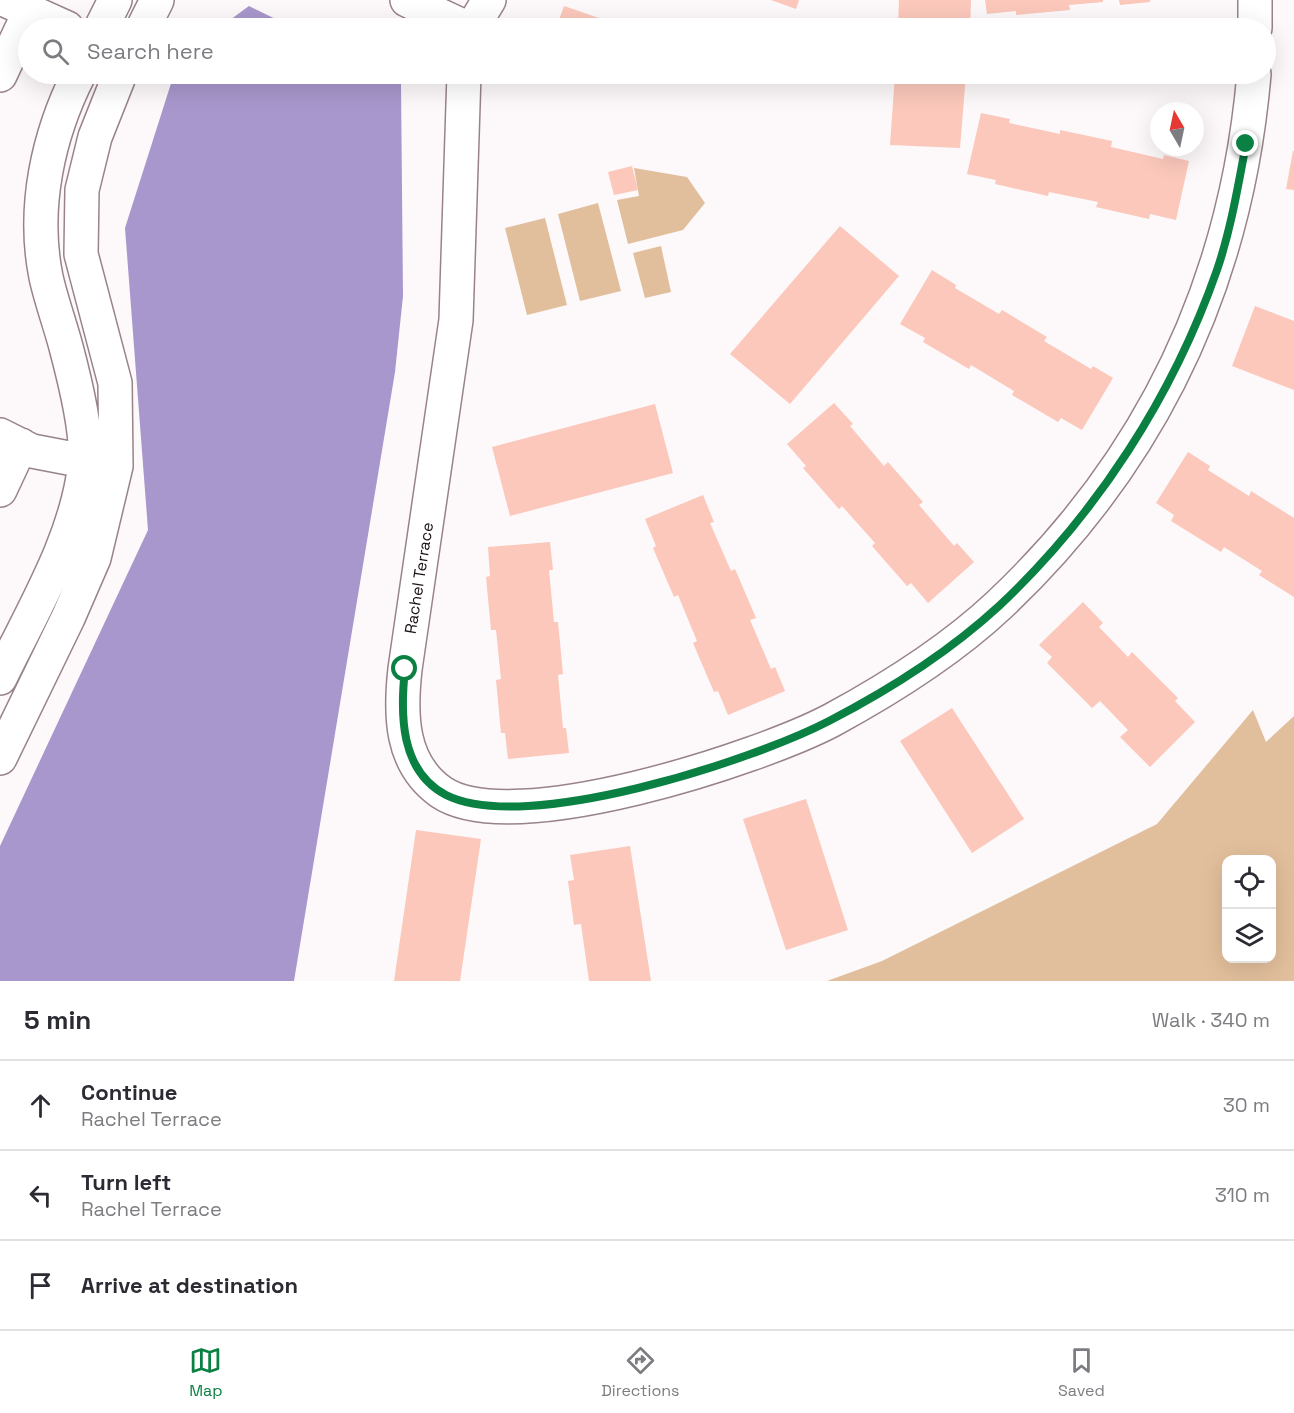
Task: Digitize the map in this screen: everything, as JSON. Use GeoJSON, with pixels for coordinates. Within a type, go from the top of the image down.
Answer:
{"type":"FeatureCollection","features":[{"type":"Feature","properties":{"kind":"street"},"geometry":{"type":"LineString","coordinates":[[106,18],[115,0]]}},
{"type":"Feature","properties":{"kind":"street"},"geometry":{"type":"LineString","coordinates":[[148,18],[157,0]]}},
{"type":"Feature","properties":{"kind":"street"},"geometry":{"type":"LineString","coordinates":[[406,0],[445,18]]}},
{"type":"Feature","properties":{"kind":"street"},"geometry":{"type":"LineString","coordinates":[[478,18],[489,0]]}},
{"type":"Feature","properties":{"kind":"street"},"geometry":{"type":"LineString","coordinates":[[1255,0],[1255,18]]}},
{"type":"Feature","properties":{"kind":"street"},"geometry":{"type":"LineString","coordinates":[[0,75],[18,6],[45,18]]}},
{"type":"Feature","properties":{"kind":"street"},"geometry":{"type":"LineString","coordinates":[[0,678],[100,464],[46,276],[42,230],[45,171],[57,122],[74,84]]}},
{"type":"Feature","properties":{"kind":"street"},"geometry":{"type":"LineString","coordinates":[[0,759],[68,618],[94,558],[100,464],[115,383],[81,254],[82,190],[95,137],[116,84]]}},
{"type":"Feature","properties":{"kind":"street","name":"Rachel Terrace"},"geometry":{"type":"LineString","coordinates":[[464,84],[456,320],[405,669],[402,699],[403,727],[409,750],[419,771],[444,794],[483,807],[506,808],[540,805],[635,789],[752,755],[784,742],[830,721],[887,688],[936,656],[999,606],[1048,555],[1104,487],[1150,416],[1183,355],[1217,269],[1227,236],[1246,144],[1253,84]]}},
{"type":"Feature","properties":{"kind":"street"},"geometry":{"type":"LineString","coordinates":[[0,490],[10,440],[32,451],[100,464]]}},
{"type":"Feature","properties":{"kind":"shaded area"},"geometry":{"type":"Polygon","coordinates":[[[249,6],[274,18],[233,18],[249,6]]]}},
{"type":"Feature","properties":{"kind":"shaded area"},"geometry":{"type":"Polygon","coordinates":[[[171,84],[401,84],[403,296],[395,372],[294,981],[0,981],[0,846],[148,530],[125,228],[171,84]]]}},
{"type":"Feature","properties":{"kind":"shaded area"},"geometry":{"type":"Polygon","coordinates":[[[634,168],[687,177],[705,203],[683,230],[628,244],[617,200],[639,196],[634,168]]]}},
{"type":"Feature","properties":{"kind":"shaded area"},"geometry":{"type":"Polygon","coordinates":[[[598,203],[621,291],[580,301],[558,214],[598,203]]]}},
{"type":"Feature","properties":{"kind":"shaded area"},"geometry":{"type":"Polygon","coordinates":[[[545,218],[567,305],[527,315],[505,228],[545,218]]]}},
{"type":"Feature","properties":{"kind":"shaded area"},"geometry":{"type":"Polygon","coordinates":[[[661,246],[671,292],[645,298],[633,253],[661,246]]]}},
{"type":"Feature","properties":{"kind":"shaded area"},"geometry":{"type":"Polygon","coordinates":[[[1253,710],[1266,742],[1294,716],[1294,981],[827,981],[882,961],[1157,824],[1253,710]]]}},
{"type":"Feature","properties":{"kind":"building"},"geometry":{"type":"Polygon","coordinates":[[[771,0],[799,0],[796,9],[771,0]]]}},
{"type":"Feature","properties":{"kind":"building"},"geometry":{"type":"Polygon","coordinates":[[[899,0],[971,0],[970,18],[898,18],[899,0]]]}},
{"type":"Feature","properties":{"kind":"building"},"geometry":{"type":"Polygon","coordinates":[[[985,0],[1103,0],[1103,2],[1069,5],[1070,10],[1016,15],[1016,11],[987,14],[985,0]]]}},
{"type":"Feature","properties":{"kind":"building"},"geometry":{"type":"Polygon","coordinates":[[[1119,0],[1150,0],[1150,2],[1120,5],[1119,0]]]}},
{"type":"Feature","properties":{"kind":"building"},"geometry":{"type":"Polygon","coordinates":[[[564,6],[599,18],[560,18],[564,6]]]}},
{"type":"Feature","properties":{"kind":"building"},"geometry":{"type":"Polygon","coordinates":[[[894,84],[965,84],[960,148],[890,145],[894,84]]]}},
{"type":"Feature","properties":{"kind":"building"},"geometry":{"type":"Polygon","coordinates":[[[981,113],[1010,119],[1009,123],[1060,134],[1060,130],[1112,141],[1111,147],[1163,159],[1164,156],[1168,156],[1189,161],[1176,220],[1150,214],[1149,219],[1096,207],[1098,202],[1049,192],[1048,196],[995,184],[996,180],[967,174],[981,113]]]}},
{"type":"Feature","properties":{"kind":"building"},"geometry":{"type":"Polygon","coordinates":[[[1294,151],[1294,190],[1286,189],[1294,151]]]}},
{"type":"Feature","properties":{"kind":"building"},"geometry":{"type":"Polygon","coordinates":[[[632,166],[638,190],[614,195],[608,172],[632,166]]]}},
{"type":"Feature","properties":{"kind":"building"},"geometry":{"type":"Polygon","coordinates":[[[840,226],[899,276],[790,404],[730,354],[840,226]]]}},
{"type":"Feature","properties":{"kind":"building"},"geometry":{"type":"Polygon","coordinates":[[[932,270],[956,285],[955,288],[999,314],[1002,310],[1047,337],[1044,341],[1091,369],[1093,366],[1113,378],[1082,430],[1061,418],[1058,422],[1012,395],[1014,391],[971,365],[969,369],[923,342],[925,338],[900,324],[932,270]]]}},
{"type":"Feature","properties":{"kind":"building"},"geometry":{"type":"Polygon","coordinates":[[[1255,306],[1294,321],[1294,390],[1232,366],[1255,306]]]}},
{"type":"Feature","properties":{"kind":"building"},"geometry":{"type":"Polygon","coordinates":[[[834,403],[853,424],[850,426],[884,466],[888,462],[923,502],[919,505],[954,546],[957,543],[974,562],[928,603],[911,583],[907,586],[872,546],[875,543],[842,506],[839,509],[803,468],[806,466],[787,444],[834,403]]]}},
{"type":"Feature","properties":{"kind":"building"},"geometry":{"type":"Polygon","coordinates":[[[655,404],[673,473],[510,516],[492,447],[655,404]]]}},
{"type":"Feature","properties":{"kind":"building"},"geometry":{"type":"Polygon","coordinates":[[[1188,452],[1210,466],[1208,470],[1249,496],[1251,491],[1294,518],[1294,597],[1259,575],[1262,571],[1224,547],[1221,552],[1171,521],[1174,515],[1156,503],[1188,452]]]}},
{"type":"Feature","properties":{"kind":"building"},"geometry":{"type":"Polygon","coordinates":[[[703,495],[714,522],[710,523],[731,571],[735,569],[756,618],[750,620],[771,669],[775,667],[785,691],[728,715],[718,691],[714,692],[693,643],[697,641],[678,595],[674,597],[653,548],[656,546],[645,519],[703,495]]]}},
{"type":"Feature","properties":{"kind":"building"},"geometry":{"type":"Polygon","coordinates":[[[550,542],[553,570],[549,570],[554,622],[558,622],[563,674],[558,675],[563,728],[566,728],[569,753],[508,759],[505,733],[501,733],[496,680],[501,679],[496,630],[491,630],[486,577],[490,576],[488,547],[550,542]]]}},
{"type":"Feature","properties":{"kind":"building"},"geometry":{"type":"Polygon","coordinates":[[[1083,602],[1103,623],[1099,627],[1128,657],[1132,652],[1178,698],[1175,701],[1195,722],[1150,767],[1120,737],[1128,730],[1100,701],[1092,708],[1047,663],[1052,657],[1039,645],[1083,602]]]}},
{"type":"Feature","properties":{"kind":"building"},"geometry":{"type":"Polygon","coordinates":[[[952,708],[1024,819],[972,853],[900,741],[952,708]]]}},
{"type":"Feature","properties":{"kind":"building"},"geometry":{"type":"Polygon","coordinates":[[[806,799],[848,930],[786,950],[743,819],[806,799]]]}},
{"type":"Feature","properties":{"kind":"building"},"geometry":{"type":"Polygon","coordinates":[[[416,830],[481,839],[460,981],[394,981],[416,830]]]}},
{"type":"Feature","properties":{"kind":"building"},"geometry":{"type":"Polygon","coordinates":[[[630,846],[651,981],[589,981],[581,924],[574,925],[568,881],[574,880],[570,855],[630,846]]]}},
{"type":"Feature","properties":{"kind":"route"},"geometry":{"type":"LineString","coordinates":[[405,669],[402,699],[403,727],[409,750],[419,771],[444,794],[483,807],[506,808],[540,805],[635,789],[752,755],[830,721],[887,688],[936,656],[999,606],[1048,555],[1104,487],[1150,416],[1183,355],[1217,269],[1227,236],[1246,144]]}}]}
